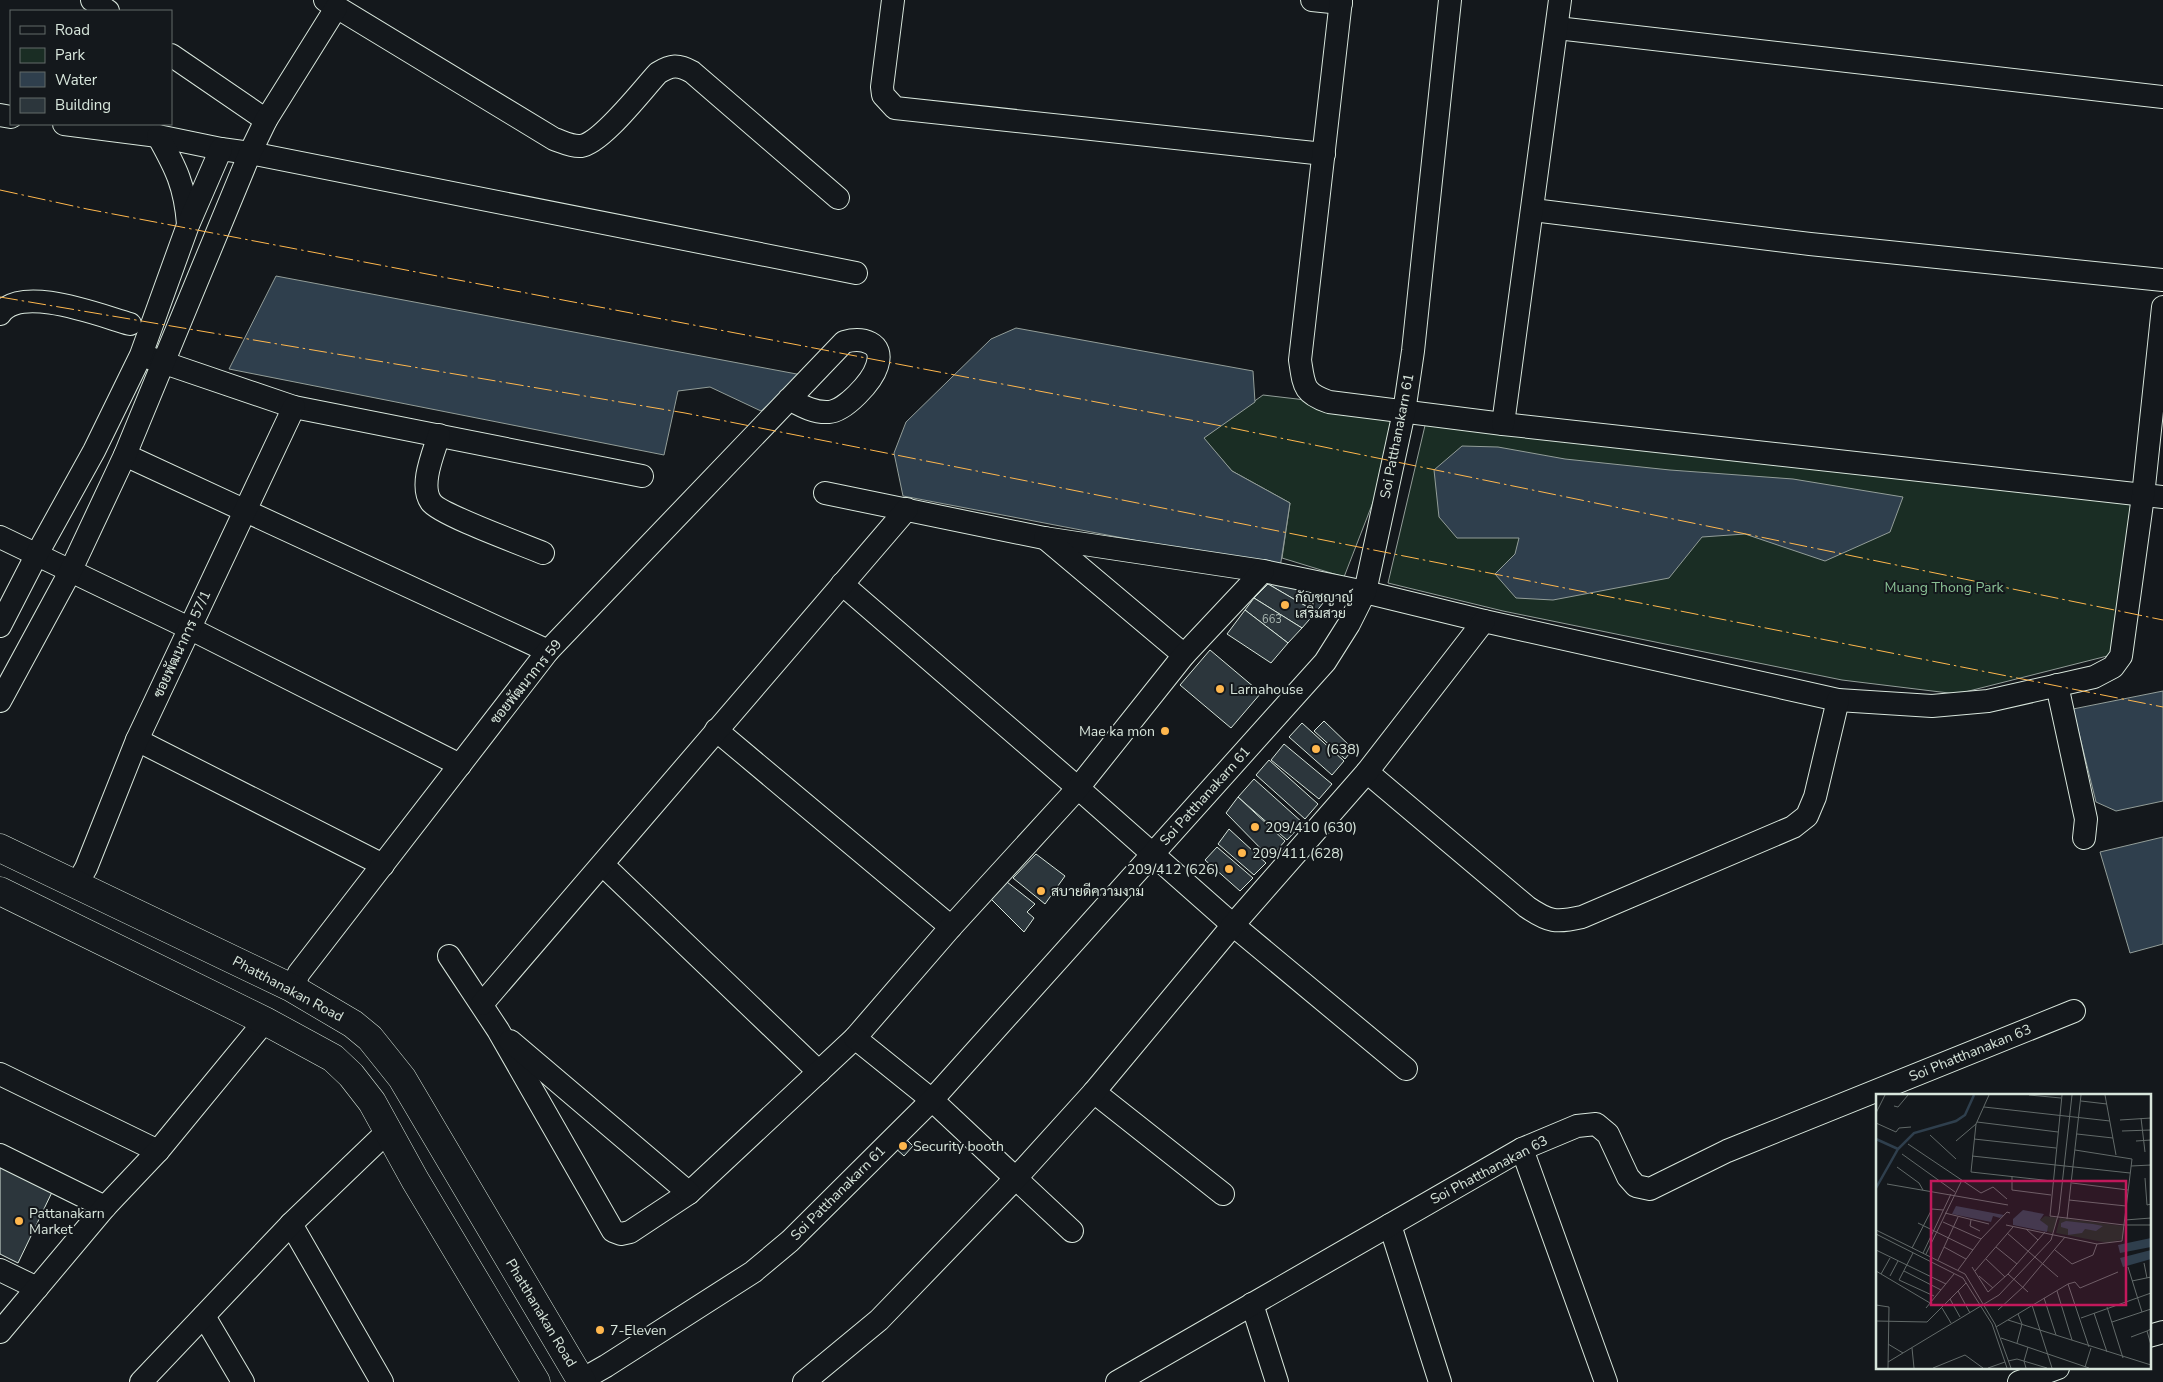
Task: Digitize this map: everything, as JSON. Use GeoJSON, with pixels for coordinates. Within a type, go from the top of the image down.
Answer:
{"type":"FeatureCollection","features":[{"type":"Feature","properties":{"kind":"main road","name":"Phatthanakan Road"},"geometry":{"type":"LineString","coordinates":[[0,848],[292,988],[353,1024],[370,1038],[402,1078],[580,1381]]}},
{"type":"Feature","properties":{"kind":"main road"},"geometry":{"type":"LineString","coordinates":[[0,890],[264,1021],[333,1058],[351,1075],[372,1102],[536,1382]]}},
{"type":"Feature","properties":{"kind":"street"},"geometry":{"type":"LineString","coordinates":[[92,0],[107,10]]}},
{"type":"Feature","properties":{"kind":"street"},"geometry":{"type":"LineString","coordinates":[[893,0],[882,87],[883,95],[895,108],[1324,154]]}},
{"type":"Feature","properties":{"kind":"street"},"geometry":{"type":"LineString","coordinates":[[1312,0],[1341,2],[1300,360],[1303,382],[1312,396],[1329,402],[1503,424],[2153,496]]}},
{"type":"Feature","properties":{"kind":"street","name":"Soi Patthanakarn 61"},"geometry":{"type":"LineString","coordinates":[[580,1381],[753,1272],[790,1241],[932,1100],[1325,662],[1349,624],[1365,592],[1404,412],[1414,351],[1450,0]]}},
{"type":"Feature","properties":{"kind":"street"},"geometry":{"type":"LineString","coordinates":[[1503,424],[1558,28],[1560,0]]}},
{"type":"Feature","properties":{"kind":"street"},"geometry":{"type":"LineString","coordinates":[[0,702],[70,572],[125,455],[250,153],[266,120],[330,4],[554,139],[569,144],[582,146],[591,141],[608,129],[658,73],[668,66],[680,66],[692,72],[838,198]]}},
{"type":"Feature","properties":{"kind":"street"},"geometry":{"type":"LineString","coordinates":[[1558,28],[2163,97]]}},
{"type":"Feature","properties":{"kind":"street"},"geometry":{"type":"LineString","coordinates":[[172,56],[266,120]]}},
{"type":"Feature","properties":{"kind":"street"},"geometry":{"type":"LineString","coordinates":[[72,125],[158,136],[250,153],[856,273]]}},
{"type":"Feature","properties":{"kind":"street"},"geometry":{"type":"LineString","coordinates":[[158,136],[183,186],[188,225]]}},
{"type":"Feature","properties":{"kind":"street"},"geometry":{"type":"LineString","coordinates":[[0,626],[94,451],[141,355],[188,225],[221,149]]}},
{"type":"Feature","properties":{"kind":"street"},"geometry":{"type":"LineString","coordinates":[[1533,210],[1810,244],[2163,280]]}},
{"type":"Feature","properties":{"kind":"street"},"geometry":{"type":"LineString","coordinates":[[0,314],[4,308],[22,302],[42,300],[130,324]]}},
{"type":"Feature","properties":{"kind":"street"},"geometry":{"type":"LineString","coordinates":[[825,493],[906,508],[1044,538],[1262,571],[1365,592],[1484,621],[1838,700],[1932,706],[1988,701],[2094,677],[2113,667],[2121,656],[2153,496],[2163,307]]}},
{"type":"Feature","properties":{"kind":"street"},"geometry":{"type":"LineString","coordinates":[[141,355],[294,407],[439,434],[642,476]]}},
{"type":"Feature","properties":{"kind":"street","name":"ซอยพัฒนาการ 59"},"geometry":{"type":"LineString","coordinates":[[292,988],[298,973],[548,651],[789,399]]}},
{"type":"Feature","properties":{"kind":"street","name":"ซอยพัฒนาการ 57/1"},"geometry":{"type":"LineString","coordinates":[[76,885],[86,868],[137,740],[294,407]]}},
{"type":"Feature","properties":{"kind":"street"},"geometry":{"type":"LineString","coordinates":[[439,434],[428,468],[427,487],[431,502],[446,513],[543,553]]}},
{"type":"Feature","properties":{"kind":"street"},"geometry":{"type":"LineString","coordinates":[[125,455],[548,651]]}},
{"type":"Feature","properties":{"kind":"street"},"geometry":{"type":"LineString","coordinates":[[482,1004],[603,865],[906,508]]}},
{"type":"Feature","properties":{"kind":"street"},"geometry":{"type":"LineString","coordinates":[[0,537],[189,628],[460,765]]}},
{"type":"Feature","properties":{"kind":"street"},"geometry":{"type":"LineString","coordinates":[[1044,538],[1184,655]]}},
{"type":"Feature","properties":{"kind":"street"},"geometry":{"type":"LineString","coordinates":[[449,956],[498,1030],[613,1231],[621,1234],[630,1232],[689,1193],[855,1038],[951,927],[1078,788],[1184,655],[1262,571]]}},
{"type":"Feature","properties":{"kind":"street"},"geometry":{"type":"LineString","coordinates":[[842,584],[1153,853],[1232,925],[1406,1069]]}},
{"type":"Feature","properties":{"kind":"street"},"geometry":{"type":"LineString","coordinates":[[804,1382],[879,1320],[1016,1178],[1094,1092],[1232,925],[1367,772],[1484,621]]}},
{"type":"Feature","properties":{"kind":"street"},"geometry":{"type":"LineString","coordinates":[[2057,685],[2086,819],[2084,838]]}},
{"type":"Feature","properties":{"kind":"street"},"geometry":{"type":"LineString","coordinates":[[1367,772],[1527,907],[1543,917],[1561,921],[1582,917],[1793,827],[1808,816],[1815,797],[1838,700]]}},
{"type":"Feature","properties":{"kind":"street"},"geometry":{"type":"LineString","coordinates":[[716,730],[951,927]]}},
{"type":"Feature","properties":{"kind":"street"},"geometry":{"type":"LineString","coordinates":[[137,740],[383,865]]}},
{"type":"Feature","properties":{"kind":"street"},"geometry":{"type":"LineString","coordinates":[[603,865],[819,1072]]}},
{"type":"Feature","properties":{"kind":"street","name":"Soi Phatthanakan 63"},"geometry":{"type":"LineString","coordinates":[[1117,1382],[1522,1149],[1577,1126],[1596,1124],[1608,1134],[1628,1177],[1636,1186],[1650,1188],[1727,1151],[2074,1010]]}},
{"type":"Feature","properties":{"kind":"street"},"geometry":{"type":"LineString","coordinates":[[0,1332],[105,1208],[158,1151],[264,1021]]}},
{"type":"Feature","properties":{"kind":"street"},"geometry":{"type":"LineString","coordinates":[[498,1030],[689,1193]]}},
{"type":"Feature","properties":{"kind":"street"},"geometry":{"type":"LineString","coordinates":[[855,1038],[932,1100],[1072,1231]]}},
{"type":"Feature","properties":{"kind":"street"},"geometry":{"type":"LineString","coordinates":[[0,1074],[158,1151]]}},
{"type":"Feature","properties":{"kind":"street"},"geometry":{"type":"LineString","coordinates":[[1094,1092],[1223,1194]]}},
{"type":"Feature","properties":{"kind":"street"},"geometry":{"type":"LineString","coordinates":[[141,1382],[291,1224],[388,1132]]}},
{"type":"Feature","properties":{"kind":"street"},"geometry":{"type":"LineString","coordinates":[[1522,1149],[1606,1382]]}},
{"type":"Feature","properties":{"kind":"street"},"geometry":{"type":"LineString","coordinates":[[0,1155],[105,1208]]}},
{"type":"Feature","properties":{"kind":"street"},"geometry":{"type":"LineString","coordinates":[[291,1224],[382,1382]]}},
{"type":"Feature","properties":{"kind":"street"},"geometry":{"type":"LineString","coordinates":[[1390,1225],[1440,1382]]}},
{"type":"Feature","properties":{"kind":"street"},"geometry":{"type":"LineString","coordinates":[[0,1270],[37,1288]]}},
{"type":"Feature","properties":{"kind":"street"},"geometry":{"type":"LineString","coordinates":[[1252,1304],[1277,1382]]}},
{"type":"Feature","properties":{"kind":"street"},"geometry":{"type":"LineString","coordinates":[[204,1316],[243,1382]]}},
{"type":"Feature","properties":{"kind":"street"},"geometry":{"type":"LineString","coordinates":[[2150,1336],[2163,1332]]}},
{"type":"Feature","properties":{"kind":"street"},"geometry":{"type":"LineString","coordinates":[[2019,1382],[2052,1370]]}},
{"type":"Feature","properties":{"kind":"green space"},"geometry":{"type":"Polygon","coordinates":[[[1263,395],[1408,412],[1344,577],[1282,558],[1290,503],[1232,471],[1203,438],[1263,395]]]}},
{"type":"Feature","properties":{"kind":"green space","name":"Muang Thong Park"},"geometry":{"type":"Polygon","coordinates":[[[1427,417],[2134,503],[2127,651],[1957,694],[1842,680],[1503,611],[1388,583],[1427,417]]]}},
{"type":"Feature","properties":{"kind":"water"},"geometry":{"type":"Polygon","coordinates":[[[276,276],[802,375],[761,411],[710,387],[678,391],[664,455],[229,369],[276,276]]]}},
{"type":"Feature","properties":{"kind":"water"},"geometry":{"type":"Polygon","coordinates":[[[1016,328],[1253,371],[1255,402],[1204,438],[1232,471],[1290,503],[1280,568],[903,496],[894,453],[906,422],[991,339],[1016,328]]]}},
{"type":"Feature","properties":{"kind":"water"},"geometry":{"type":"Polygon","coordinates":[[[1462,446],[1498,447],[1565,459],[1670,470],[1793,479],[1903,497],[1890,532],[1825,561],[1745,534],[1702,537],[1669,578],[1553,600],[1516,598],[1495,574],[1515,554],[1519,538],[1457,538],[1439,517],[1434,470],[1462,446]]]}},
{"type":"Feature","properties":{"kind":"water"},"geometry":{"type":"Polygon","coordinates":[[[2163,691],[2163,801],[2116,811],[2096,802],[2073,709],[2163,691]]]}},
{"type":"Feature","properties":{"kind":"water"},"geometry":{"type":"Polygon","coordinates":[[[2163,837],[2163,944],[2130,953],[2100,852],[2163,837]]]}},
{"type":"Feature","properties":{"kind":"building"},"geometry":{"type":"Polygon","coordinates":[[[1271,576],[1334,589],[1316,612],[1268,584],[1271,576]]]}},
{"type":"Feature","properties":{"kind":"building","name":"กัญชญาญ์ เสริมสวย"},"geometry":{"type":"Polygon","coordinates":[[[1268,584],[1316,612],[1302,628],[1254,598],[1268,584]]]}},
{"type":"Feature","properties":{"kind":"building"},"geometry":{"type":"Polygon","coordinates":[[[1254,598],[1302,628],[1288,643],[1245,610],[1254,598]]]}},
{"type":"Feature","properties":{"kind":"building"},"geometry":{"type":"Polygon","coordinates":[[[1245,610],[1288,643],[1271,663],[1227,634],[1245,610]]]}},
{"type":"Feature","properties":{"kind":"building","name":"Larnahouse"},"geometry":{"type":"Polygon","coordinates":[[[1210,650],[1261,693],[1231,728],[1180,685],[1210,650]]]}},
{"type":"Feature","properties":{"kind":"building"},"geometry":{"type":"Polygon","coordinates":[[[1324,721],[1353,749],[1345,759],[1314,731],[1324,721]]]}},
{"type":"Feature","properties":{"kind":"building","name":"(638)"},"geometry":{"type":"Polygon","coordinates":[[[1302,723],[1344,761],[1332,775],[1289,737],[1302,723]]]}},
{"type":"Feature","properties":{"kind":"building"},"geometry":{"type":"Polygon","coordinates":[[[1284,744],[1332,784],[1319,799],[1271,760],[1284,744]]]}},
{"type":"Feature","properties":{"kind":"building"},"geometry":{"type":"Polygon","coordinates":[[[1269,760],[1318,804],[1305,819],[1256,775],[1269,760]]]}},
{"type":"Feature","properties":{"kind":"building"},"geometry":{"type":"Polygon","coordinates":[[[1254,779],[1303,823],[1287,840],[1238,797],[1254,779]]]}},
{"type":"Feature","properties":{"kind":"building","name":"209/410 (630)"},"geometry":{"type":"Polygon","coordinates":[[[1238,797],[1285,841],[1270,858],[1226,813],[1238,797]]]}},
{"type":"Feature","properties":{"kind":"building","name":"209/411 (628)"},"geometry":{"type":"Polygon","coordinates":[[[1229,829],[1266,863],[1254,875],[1218,844],[1229,829]]]}},
{"type":"Feature","properties":{"kind":"building","name":"209/412 (626)"},"geometry":{"type":"Polygon","coordinates":[[[1217,847],[1253,878],[1240,891],[1205,860],[1217,847]]]}},
{"type":"Feature","properties":{"kind":"building","name":"สบายดีความงาม"},"geometry":{"type":"Polygon","coordinates":[[[1036,854],[1065,876],[1045,904],[1013,878],[1036,854]]]}},
{"type":"Feature","properties":{"kind":"building"},"geometry":{"type":"Polygon","coordinates":[[[1007,882],[1035,904],[1027,912],[1034,918],[1024,932],[991,899],[1007,882]]]}},
{"type":"Feature","properties":{"kind":"building","name":"Security booth"},"geometry":{"type":"Polygon","coordinates":[[[903,1136],[913,1146],[904,1156],[893,1146],[903,1136]]]}},
{"type":"Feature","properties":{"kind":"building","name":"Pattanakarn Market"},"geometry":{"type":"Polygon","coordinates":[[[0,1162],[54,1188],[18,1263],[0,1254],[0,1162]]]}},
{"type":"Feature","properties":{"kind":"power"},"geometry":{"type":"LineString","coordinates":[[0,190],[87,209],[1227,427],[2163,620]]}},
{"type":"Feature","properties":{"kind":"power"},"geometry":{"type":"LineString","coordinates":[[0,297],[685,413],[2163,707]]}},
{"type":"Feature","properties":{"kind":"place","name":"กัญชญาญ์ เสริมสวย"},"geometry":{"type":"Point","coordinates":[1285,605]}},
{"type":"Feature","properties":{"kind":"place","name":"Larnahouse"},"geometry":{"type":"Point","coordinates":[1220,689]}},
{"type":"Feature","properties":{"kind":"place","name":"Mae ka mon"},"geometry":{"type":"Point","coordinates":[1165,731]}},
{"type":"Feature","properties":{"kind":"place","name":"(638)"},"geometry":{"type":"Point","coordinates":[1316,749]}},
{"type":"Feature","properties":{"kind":"place","name":"209/410 (630)"},"geometry":{"type":"Point","coordinates":[1255,827]}},
{"type":"Feature","properties":{"kind":"place","name":"209/411 (628)"},"geometry":{"type":"Point","coordinates":[1242,853]}},
{"type":"Feature","properties":{"kind":"place","name":"209/412 (626)"},"geometry":{"type":"Point","coordinates":[1229,869]}},
{"type":"Feature","properties":{"kind":"place","name":"สบายดีความงาม"},"geometry":{"type":"Point","coordinates":[1041,891]}},
{"type":"Feature","properties":{"kind":"place","name":"Security booth"},"geometry":{"type":"Point","coordinates":[903,1146]}},
{"type":"Feature","properties":{"kind":"place","name":"Pattanakarn Market"},"geometry":{"type":"Point","coordinates":[19,1221]}},
{"type":"Feature","properties":{"kind":"place","name":"7-Eleven"},"geometry":{"type":"Point","coordinates":[600,1330]}}]}
